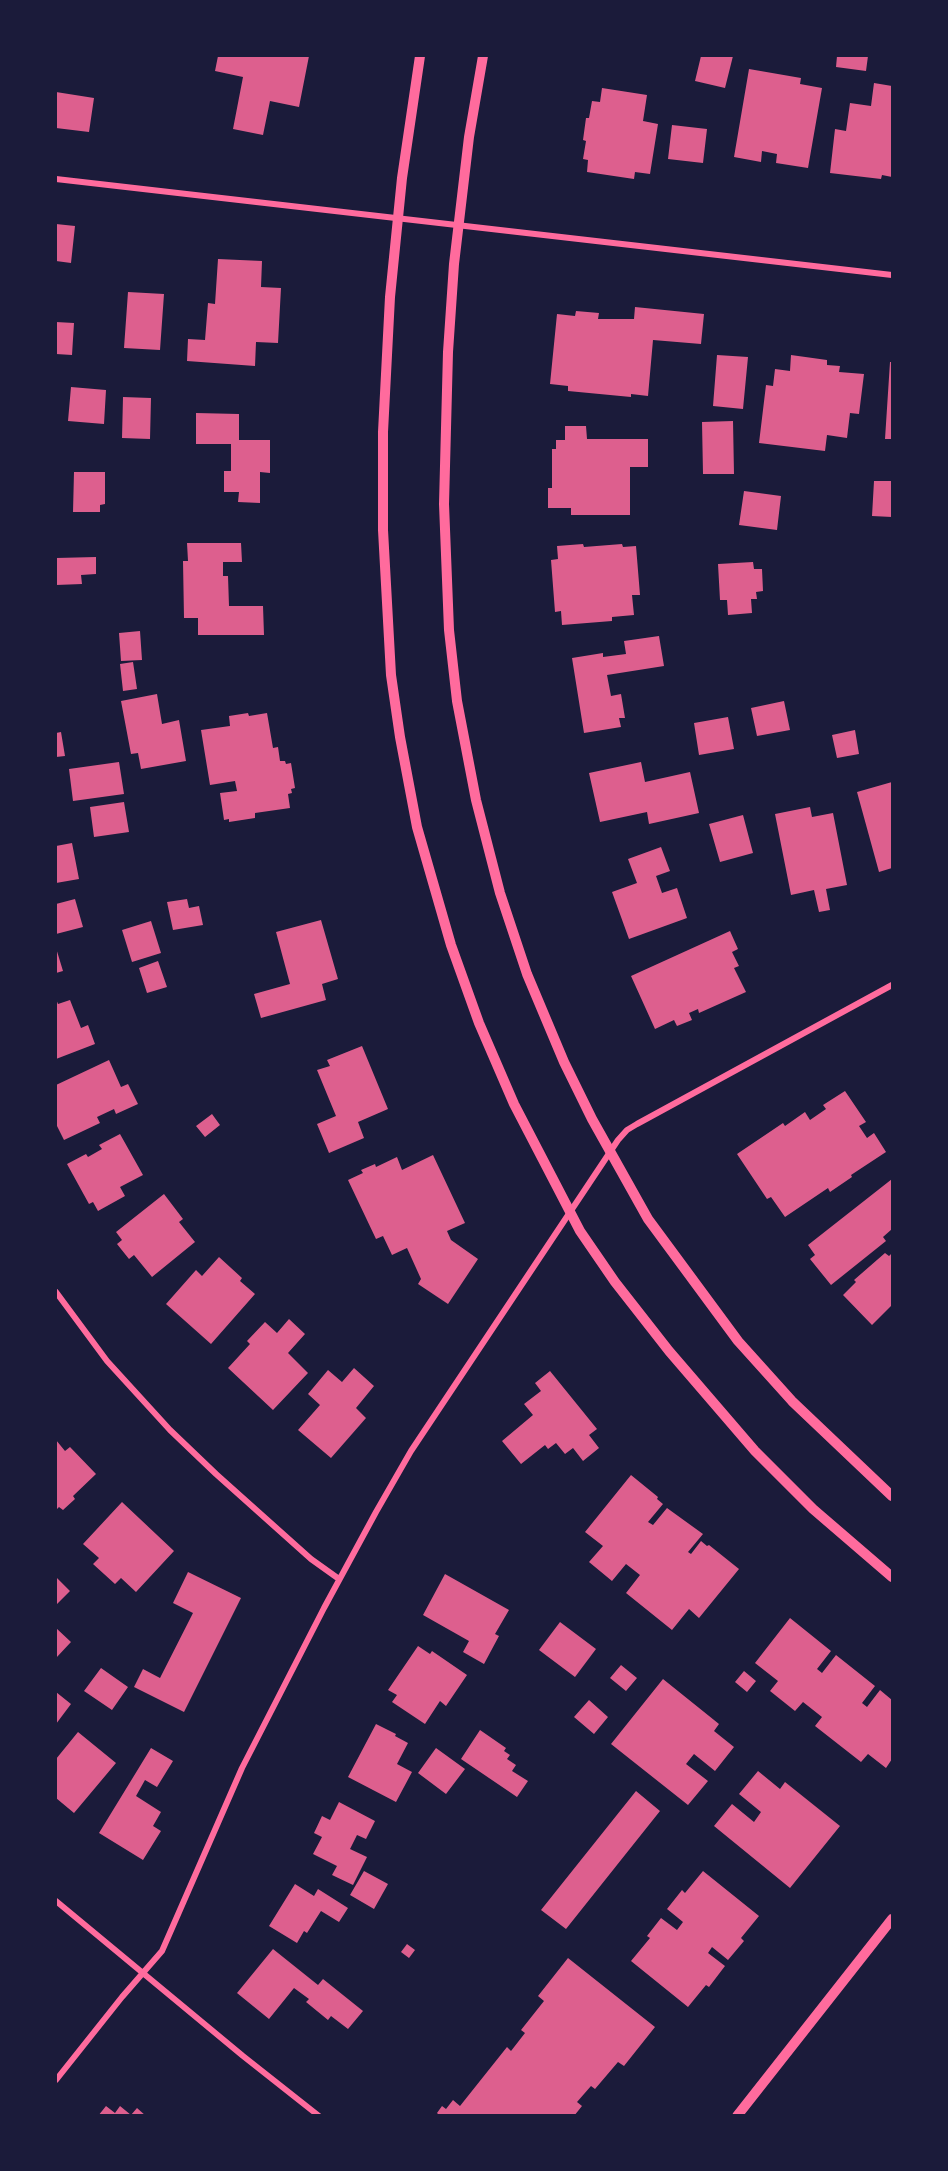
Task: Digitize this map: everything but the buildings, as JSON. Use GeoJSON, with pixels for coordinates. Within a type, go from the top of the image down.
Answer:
{"type":"FeatureCollection","features":[{"type":"Feature","properties":{"kind":"street"},"geometry":{"type":"LineString","coordinates":[[420,56],[409,122],[388,327],[382,480],[389,651],[400,737],[417,827],[464,984],[514,1104],[570,1211],[615,1282],[669,1352],[727,1421],[813,1509],[892,1577]]}},
{"type":"Feature","properties":{"kind":"street"},"geometry":{"type":"LineString","coordinates":[[483,56],[469,137],[458,224],[448,352],[444,504],[449,630],[464,741],[476,800],[500,893],[527,975],[580,1096],[648,1219],[738,1341],[792,1401],[892,1496]]}},
{"type":"Feature","properties":{"kind":"street"},"geometry":{"type":"LineString","coordinates":[[56,179],[892,275]]}},
{"type":"Feature","properties":{"kind":"street"},"geometry":{"type":"LineString","coordinates":[[56,2080],[162,1951],[242,1768],[339,1579],[411,1451],[622,1134],[892,985]]}},
{"type":"Feature","properties":{"kind":"street"},"geometry":{"type":"LineString","coordinates":[[56,1292],[107,1360],[170,1430],[311,1559],[339,1579]]}},
{"type":"Feature","properties":{"kind":"street"},"geometry":{"type":"LineString","coordinates":[[56,1901],[243,2056],[319,2115]]}},
{"type":"Feature","properties":{"kind":"street"},"geometry":{"type":"LineString","coordinates":[[737,2115],[892,1919]]}}]}
